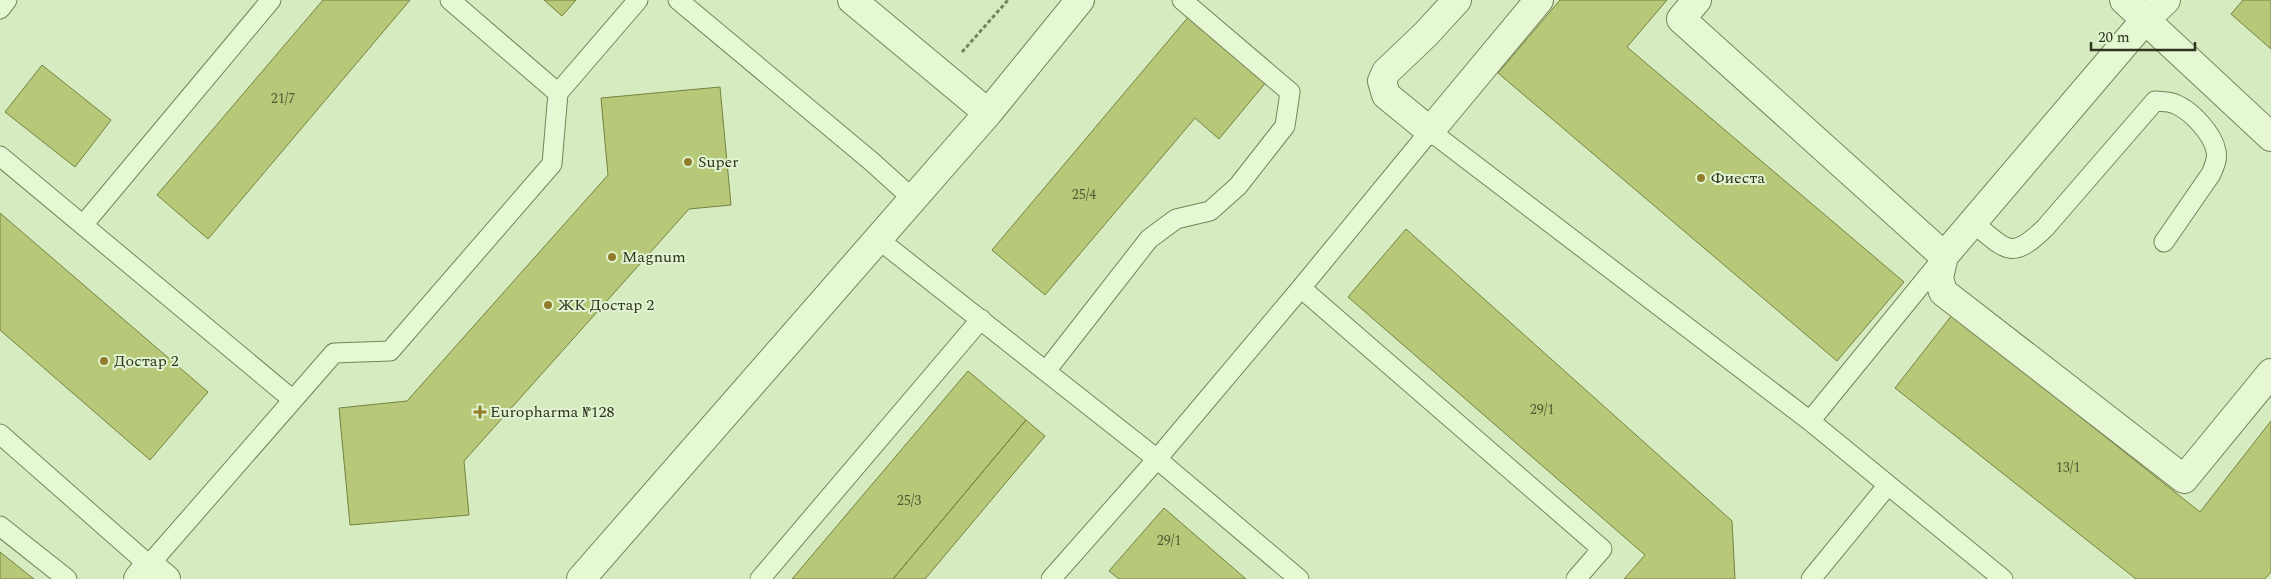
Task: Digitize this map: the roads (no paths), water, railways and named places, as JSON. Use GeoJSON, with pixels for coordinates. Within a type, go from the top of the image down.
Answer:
{"type":"FeatureCollection","features":[{"type":"Feature","properties":{"kind":"street"},"geometry":{"type":"LineString","coordinates":[[852,0],[988,113]]}},
{"type":"Feature","properties":{"kind":"street"},"geometry":{"type":"LineString","coordinates":[[581,579],[988,113],[1080,0]]}},
{"type":"Feature","properties":{"kind":"street"},"geometry":{"type":"LineString","coordinates":[[1457,0],[1426,34],[1386,72],[1382,80],[1386,95],[1430,130],[1539,0]]}},
{"type":"Feature","properties":{"kind":"street"},"geometry":{"type":"LineString","coordinates":[[1697,0],[1680,18],[1944,256]]}},
{"type":"Feature","properties":{"kind":"street"},"geometry":{"type":"LineString","coordinates":[[2124,0],[2271,137]]}},
{"type":"Feature","properties":{"kind":"street"},"geometry":{"type":"LineString","coordinates":[[2166,0],[2145,20],[1944,256],[1939,278],[1943,292],[2184,478],[2271,373]]}},
{"type":"Feature","properties":{"kind":"lane"},"geometry":{"type":"LineString","coordinates":[[0,8],[7,0]]}},
{"type":"Feature","properties":{"kind":"lane"},"geometry":{"type":"LineString","coordinates":[[83,225],[271,0]]}},
{"type":"Feature","properties":{"kind":"lane"},"geometry":{"type":"LineString","coordinates":[[450,0],[558,93]]}},
{"type":"Feature","properties":{"kind":"lane"},"geometry":{"type":"LineString","coordinates":[[0,434],[151,574],[293,400],[334,353],[390,351],[552,164],[558,93],[638,0]]}},
{"type":"Feature","properties":{"kind":"lane"},"geometry":{"type":"LineString","coordinates":[[678,0],[913,199]]}},
{"type":"Feature","properties":{"kind":"lane"},"geometry":{"type":"LineString","coordinates":[[1046,371],[1149,239],[1176,218],[1210,211],[1238,186],[1286,126],[1290,92],[1182,0]]}},
{"type":"Feature","properties":{"kind":"lane"},"geometry":{"type":"LineString","coordinates":[[1972,222],[2005,248],[2017,249],[2028,245],[2045,228],[2155,101],[2165,102],[2175,104],[2193,114],[2216,150],[2216,164],[2164,242]]}},
{"type":"Feature","properties":{"kind":"lane"},"geometry":{"type":"LineString","coordinates":[[1051,579],[1157,459],[1301,288],[1430,130],[1810,421],[2003,579]]}},
{"type":"Feature","properties":{"kind":"lane"},"geometry":{"type":"LineString","coordinates":[[0,156],[293,400]]}},
{"type":"Feature","properties":{"kind":"lane"},"geometry":{"type":"LineString","coordinates":[[878,239],[1157,459],[1299,579]]}},
{"type":"Feature","properties":{"kind":"lane"},"geometry":{"type":"LineString","coordinates":[[1810,421],[1944,256]]}},
{"type":"Feature","properties":{"kind":"lane"},"geometry":{"type":"LineString","coordinates":[[1301,288],[1602,549],[1581,578]]}},
{"type":"Feature","properties":{"kind":"lane"},"geometry":{"type":"LineString","coordinates":[[760,579],[981,319]]}},
{"type":"Feature","properties":{"kind":"lane"},"geometry":{"type":"LineString","coordinates":[[1811,579],[1888,486]]}},
{"type":"Feature","properties":{"kind":"lane"},"geometry":{"type":"LineString","coordinates":[[0,526],[67,579]]}},
{"type":"Feature","properties":{"kind":"place","name":"Super"},"geometry":{"type":"Point","coordinates":[688,162]}},
{"type":"Feature","properties":{"kind":"place","name":"Фиеста"},"geometry":{"type":"Point","coordinates":[1701,178]}},
{"type":"Feature","properties":{"kind":"place","name":"Magnum"},"geometry":{"type":"Point","coordinates":[612,257]}},
{"type":"Feature","properties":{"kind":"place","name":"ЖК Достар 2"},"geometry":{"type":"Point","coordinates":[548,305]}},
{"type":"Feature","properties":{"kind":"place","name":"Достар 2"},"geometry":{"type":"Point","coordinates":[104,361]}},
{"type":"Feature","properties":{"kind":"place","name":"Europharma №128"},"geometry":{"type":"Point","coordinates":[480,412]}}]}
